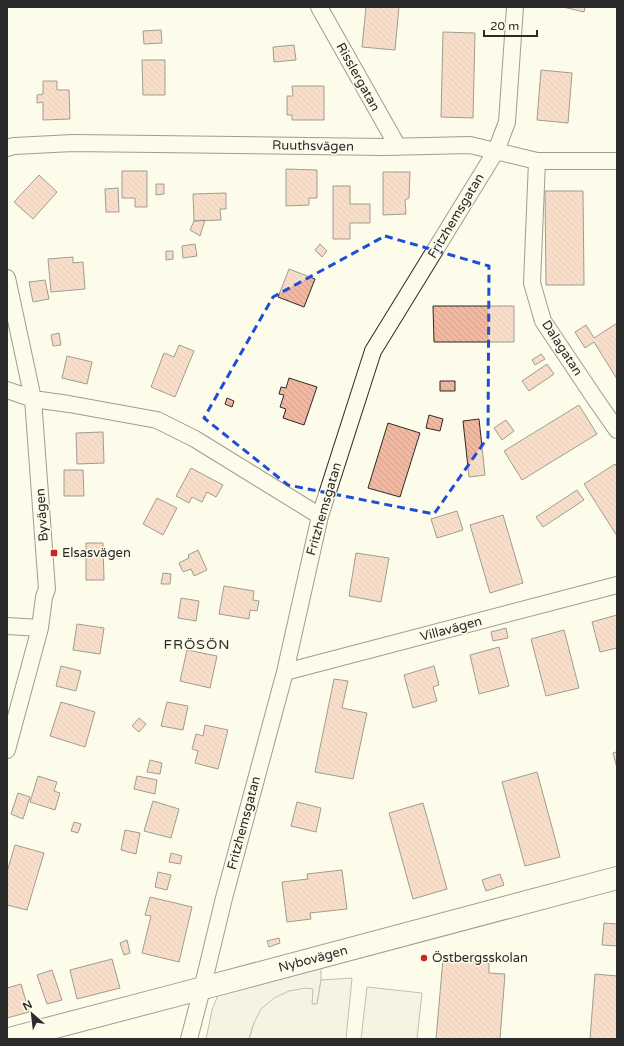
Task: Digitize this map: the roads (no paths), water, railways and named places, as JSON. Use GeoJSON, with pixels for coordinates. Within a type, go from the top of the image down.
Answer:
{"type":"FeatureCollection","features":[{"type":"Feature","properties":{"kind":"street","name":"Risslergatan"},"geometry":{"type":"LineString","coordinates":[[319,7],[398,147]]}},
{"type":"Feature","properties":{"kind":"street","name":"Fritzhemsgatan"},"geometry":{"type":"LineString","coordinates":[[189,1039],[224,898],[285,672],[320,516],[373,351],[496,151],[507,122],[515,7]]}},
{"type":"Feature","properties":{"kind":"street","name":"Ruuthsvägen"},"geometry":{"type":"LineString","coordinates":[[7,148],[14,146],[73,143],[398,147],[470,145],[537,161],[617,162]]}},
{"type":"Feature","properties":{"kind":"street","name":"Dalagatan"},"geometry":{"type":"LineString","coordinates":[[537,161],[532,283],[543,320],[617,430]]}},
{"type":"Feature","properties":{"kind":"street","name":"Byvägen"},"geometry":{"type":"LineString","coordinates":[[7,278],[33,399],[47,589],[44,597],[40,628],[7,750]]}},
{"type":"Feature","properties":{"kind":"street"},"geometry":{"type":"LineString","coordinates":[[7,390],[33,399],[157,420],[195,439],[320,516]]}},
{"type":"Feature","properties":{"kind":"street","name":"Villavägen"},"geometry":{"type":"LineString","coordinates":[[285,672],[617,585]]}},
{"type":"Feature","properties":{"kind":"street"},"geometry":{"type":"LineString","coordinates":[[7,626],[40,628]]}},
{"type":"Feature","properties":{"kind":"street","name":"Nybovägen"},"geometry":{"type":"LineString","coordinates":[[9,1039],[617,878]]}},
{"type":"Feature","properties":{"kind":"place","name":"Elsasvägen"},"geometry":{"type":"Point","coordinates":[54,553]}},
{"type":"Feature","properties":{"kind":"place","name":"Östbergsskolan"},"geometry":{"type":"Point","coordinates":[424,958]}},
{"type":"Feature","properties":{"kind":"district","name":"FRÖSÖN"},"geometry":{"type":"Point","coordinates":[197,644]}}]}
